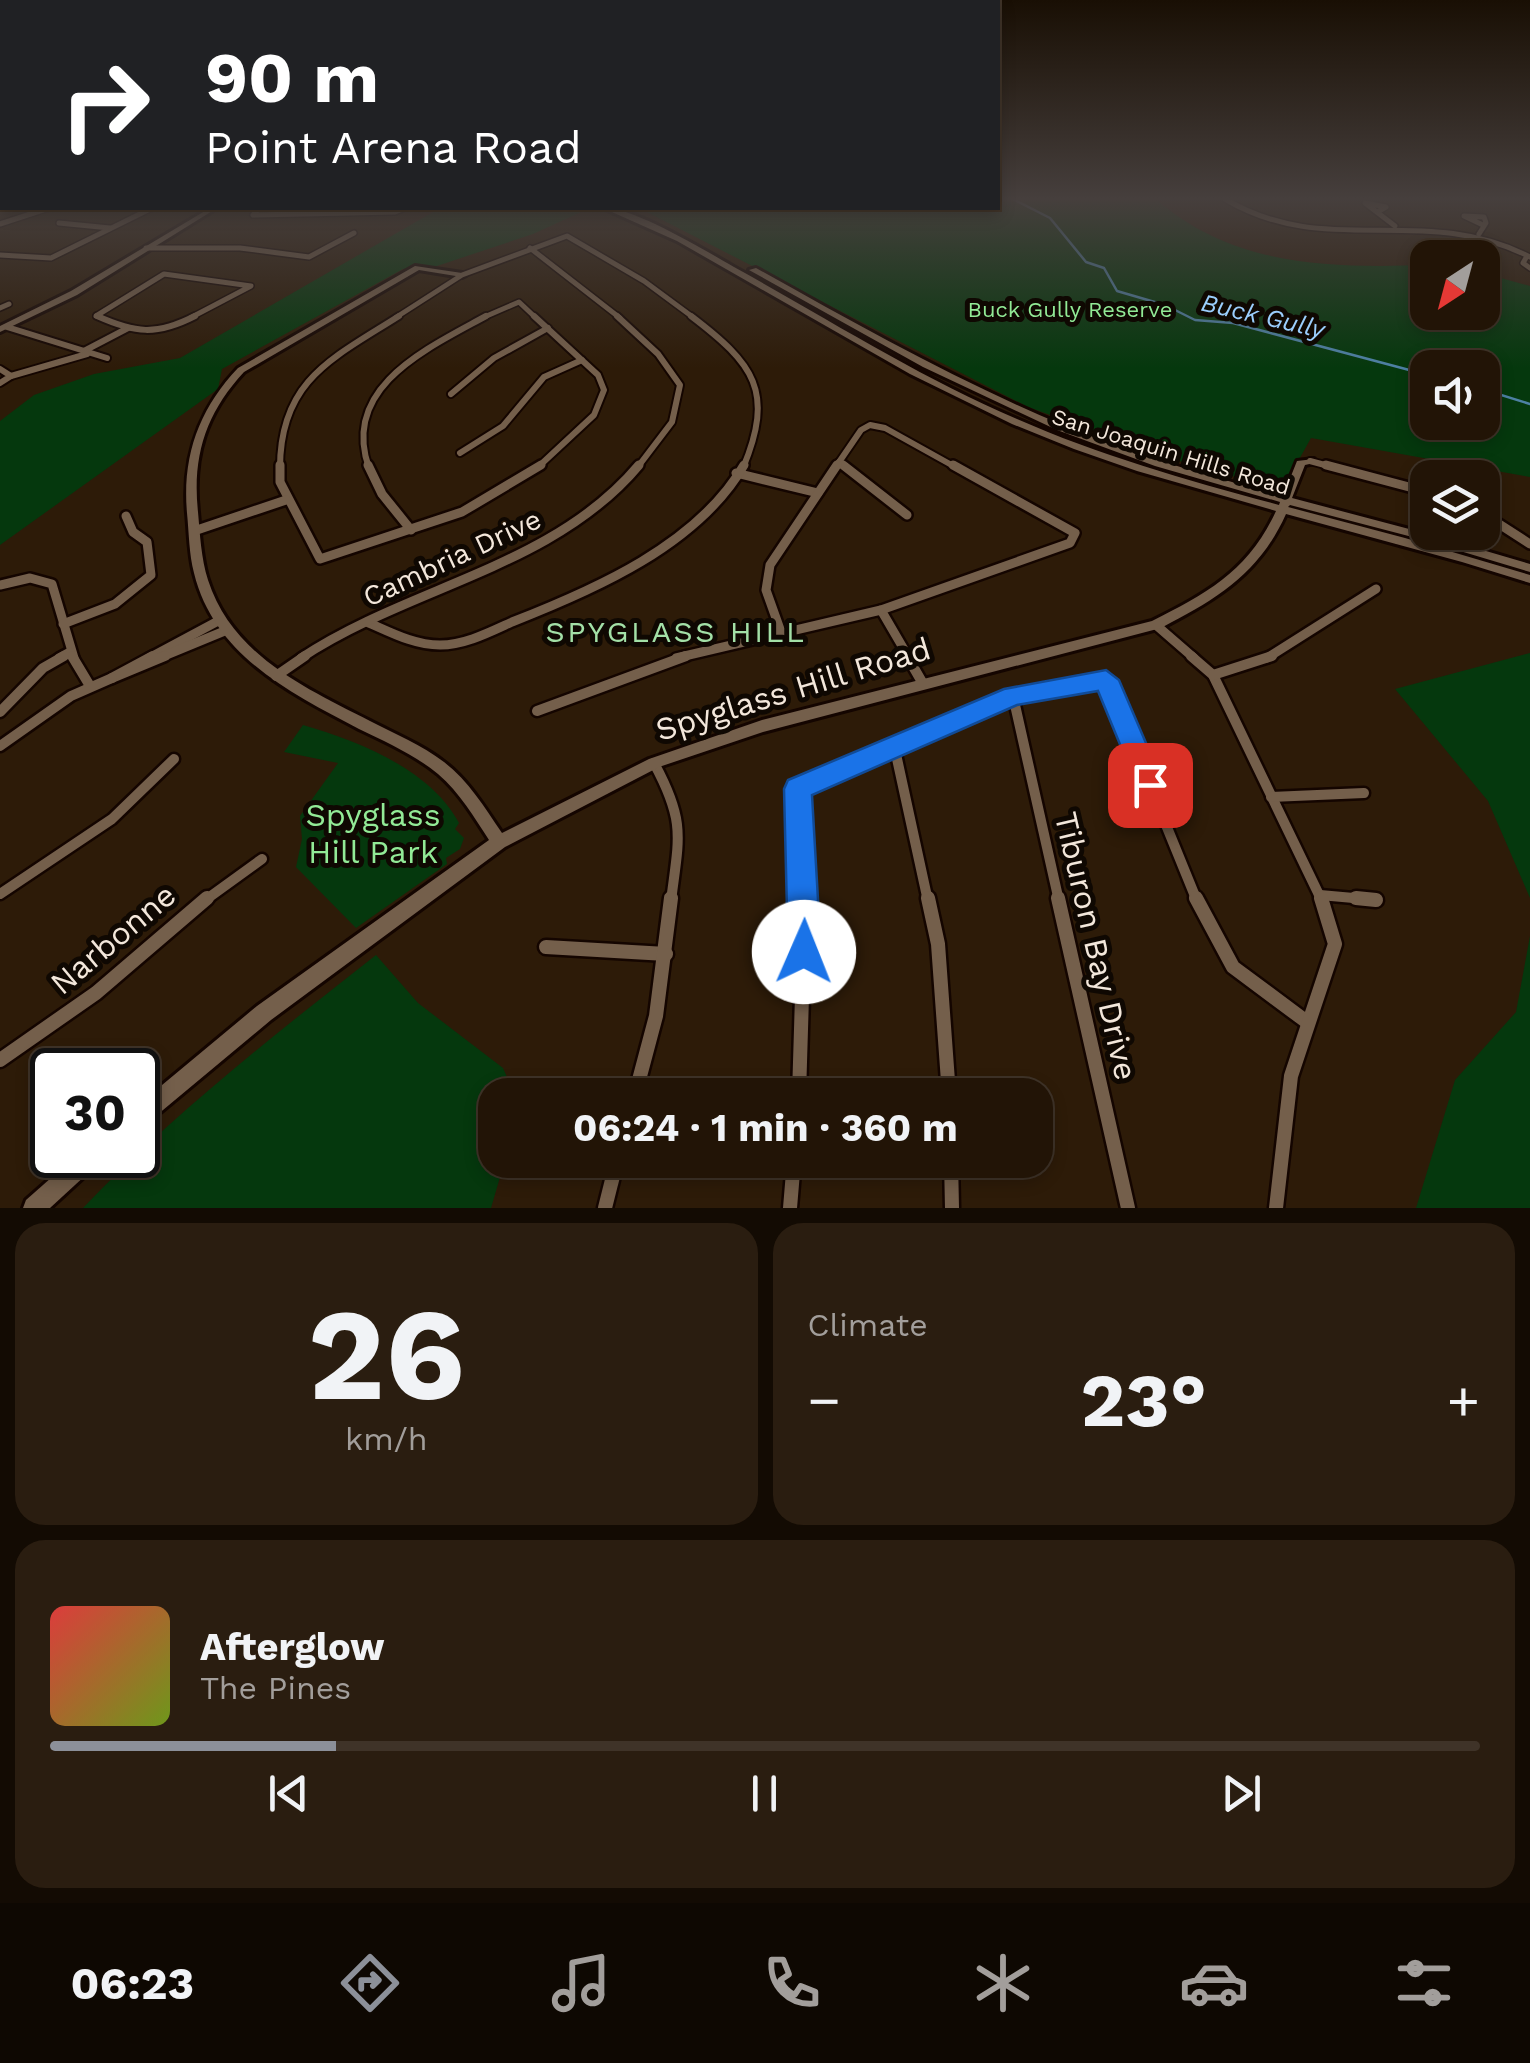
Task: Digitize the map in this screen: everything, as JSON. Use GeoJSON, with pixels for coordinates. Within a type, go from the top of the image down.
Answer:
{"type":"FeatureCollection","features":[{"type":"Feature","properties":{"kind":"main road"},"geometry":{"type":"LineString","coordinates":[[4,328],[133,255]]}},
{"type":"Feature","properties":{"kind":"main road","name":"San Joaquin Hills Road"},"geometry":{"type":"LineString","coordinates":[[708,255],[932,381],[1014,421],[1142,468],[1530,568]]}},
{"type":"Feature","properties":{"kind":"main road","name":"San Joaquin Hills Road"},"geometry":{"type":"LineString","coordinates":[[725,255],[948,378],[1020,412],[1178,470],[1530,579]]}},
{"type":"Feature","properties":{"kind":"main road"},"geometry":{"type":"LineString","coordinates":[[462,274],[422,266],[262,355],[219,393],[205,416],[192,464],[194,531],[204,587],[224,625],[276,676],[435,763],[465,792],[499,842]]}},
{"type":"Feature","properties":{"kind":"main road","name":"Spyglass Hill Road"},"geometry":{"type":"LineString","coordinates":[[160,1100],[264,1013],[499,842],[654,763],[762,726],[922,682],[1156,625],[1207,600],[1257,559],[1300,463],[1310,461]]}},
{"type":"Feature","properties":{"kind":"main road"},"geometry":{"type":"LineString","coordinates":[[34,1208],[67,1178]]}},
{"type":"Feature","properties":{"kind":"street"},"geometry":{"type":"LineString","coordinates":[[0,256],[44,260],[54,255]]}},
{"type":"Feature","properties":{"kind":"street"},"geometry":{"type":"LineString","coordinates":[[412,530],[379,490],[366,465],[362,440],[370,398],[397,368],[503,306],[522,304],[601,379],[604,400],[549,463],[492,501],[412,530],[320,558],[286,500],[280,482],[280,447],[291,402],[302,384],[330,360],[462,274],[511,255]]}},
{"type":"Feature","properties":{"kind":"street","name":"Cambria Drive"},"geometry":{"type":"LineString","coordinates":[[276,676],[318,647],[367,622],[514,559],[566,530],[597,508],[638,467],[673,418],[680,389],[672,368],[574,280],[540,255]]}},
{"type":"Feature","properties":{"kind":"street"},"geometry":{"type":"LineString","coordinates":[[367,622],[414,641],[446,645],[565,603],[649,557],[736,473],[752,446],[759,419],[757,389],[747,368],[629,268],[605,255]]}},
{"type":"Feature","properties":{"kind":"street"},"geometry":{"type":"LineString","coordinates":[[1528,257],[1523,263],[1530,268]]}},
{"type":"Feature","properties":{"kind":"street"},"geometry":{"type":"LineString","coordinates":[[0,384],[6,372],[86,352],[128,328],[164,332],[251,286],[159,276],[96,316],[128,328]]}},
{"type":"Feature","properties":{"kind":"street"},"geometry":{"type":"LineString","coordinates":[[0,308],[9,304]]}},
{"type":"Feature","properties":{"kind":"street"},"geometry":{"type":"LineString","coordinates":[[4,328],[107,358]]}},
{"type":"Feature","properties":{"kind":"street"},"geometry":{"type":"LineString","coordinates":[[451,394],[494,358],[548,328]]}},
{"type":"Feature","properties":{"kind":"street"},"geometry":{"type":"LineString","coordinates":[[460,453],[503,426],[544,377],[582,360]]}},
{"type":"Feature","properties":{"kind":"street"},"geometry":{"type":"LineString","coordinates":[[537,711],[660,662],[881,610],[1070,543],[1075,533],[895,433],[870,424],[839,462],[766,574],[766,590],[781,632]]}},
{"type":"Feature","properties":{"kind":"street"},"geometry":{"type":"LineString","coordinates":[[1310,461],[1410,487]]}},
{"type":"Feature","properties":{"kind":"street"},"geometry":{"type":"LineString","coordinates":[[839,462],[908,515]]}},
{"type":"Feature","properties":{"kind":"street"},"geometry":{"type":"LineString","coordinates":[[736,473],[818,493]]}},
{"type":"Feature","properties":{"kind":"street"},"geometry":{"type":"LineString","coordinates":[[194,531],[286,500]]}},
{"type":"Feature","properties":{"kind":"street"},"geometry":{"type":"LineString","coordinates":[[63,624],[115,604],[151,575],[150,548],[133,532],[126,516]]}},
{"type":"Feature","properties":{"kind":"street"},"geometry":{"type":"LineString","coordinates":[[1500,525],[1530,544]]}},
{"type":"Feature","properties":{"kind":"street"},"geometry":{"type":"LineString","coordinates":[[0,585],[30,578],[48,581],[54,588],[70,652],[90,686]]}},
{"type":"Feature","properties":{"kind":"street"},"geometry":{"type":"LineString","coordinates":[[1214,676],[1244,670],[1285,653],[1376,590]]}},
{"type":"Feature","properties":{"kind":"street"},"geometry":{"type":"LineString","coordinates":[[881,610],[922,682]]}},
{"type":"Feature","properties":{"kind":"street"},"geometry":{"type":"LineString","coordinates":[[0,746],[90,686],[224,625]]}},
{"type":"Feature","properties":{"kind":"street"},"geometry":{"type":"LineString","coordinates":[[1156,625],[1214,676],[1320,895],[1334,944],[1291,1076],[1276,1208]]}},
{"type":"Feature","properties":{"kind":"street"},"geometry":{"type":"LineString","coordinates":[[0,712],[42,668],[70,652]]}},
{"type":"Feature","properties":{"kind":"street"},"geometry":{"type":"LineString","coordinates":[[799,1078],[806,916],[798,789],[1013,696],[1106,680],[1207,924],[1233,967],[1307,1022]]}},
{"type":"Feature","properties":{"kind":"street","name":"Tiburon Bay Drive"},"geometry":{"type":"LineString","coordinates":[[1013,696],[1128,1208]]}},
{"type":"Feature","properties":{"kind":"street"},"geometry":{"type":"LineString","coordinates":[[894,745],[938,944],[948,1078]]}},
{"type":"Feature","properties":{"kind":"street"},"geometry":{"type":"LineString","coordinates":[[0,894],[112,820],[174,759]]}},
{"type":"Feature","properties":{"kind":"street"},"geometry":{"type":"LineString","coordinates":[[640,1078],[656,1016],[680,830],[676,804],[654,763]]}},
{"type":"Feature","properties":{"kind":"street"},"geometry":{"type":"LineString","coordinates":[[1270,796],[1364,793]]}},
{"type":"Feature","properties":{"kind":"street","name":"Narbonne"},"geometry":{"type":"LineString","coordinates":[[0,1060],[96,993],[180,918],[262,859]]}},
{"type":"Feature","properties":{"kind":"street"},"geometry":{"type":"LineString","coordinates":[[1320,895],[1376,900]]}},
{"type":"Feature","properties":{"kind":"street"},"geometry":{"type":"LineString","coordinates":[[546,948],[666,954]]}},
{"type":"Feature","properties":{"kind":"street"},"geometry":{"type":"LineString","coordinates":[[605,1208],[612,1178]]}},
{"type":"Feature","properties":{"kind":"street"},"geometry":{"type":"LineString","coordinates":[[790,1208],[792,1178]]}},
{"type":"Feature","properties":{"kind":"street"},"geometry":{"type":"LineString","coordinates":[[951,1178],[952,1208]]}},
{"type":"Feature","properties":{"kind":"green space"},"geometry":{"type":"Polygon","coordinates":[[[358,255],[469,255],[434,267],[403,269],[222,369],[218,389],[0,545],[0,421],[34,395],[94,374],[180,358],[358,255]]]}},
{"type":"Feature","properties":{"kind":"green space","name":"Buck Gully Reserve"},"geometry":{"type":"Polygon","coordinates":[[[732,255],[1269,255],[1355,266],[1410,265],[1410,330],[1500,330],[1500,278],[1530,286],[1530,477],[1500,472],[1500,460],[1435,460],[1311,438],[1282,490],[1172,459],[1028,407],[732,255]]]}},
{"type":"Feature","properties":{"kind":"green space"},"geometry":{"type":"Polygon","coordinates":[[[1530,653],[1530,898],[1488,801],[1395,689],[1530,653]]]}},
{"type":"Feature","properties":{"kind":"green space","name":"Spyglass Hill Park"},"geometry":{"type":"Polygon","coordinates":[[[303,725],[370,749],[412,773],[447,804],[459,823],[455,829],[464,838],[460,849],[446,858],[447,864],[356,928],[296,867],[302,839],[300,816],[338,763],[284,752],[303,725]]]}},
{"type":"Feature","properties":{"kind":"green space"},"geometry":{"type":"Polygon","coordinates":[[[1530,936],[1530,1208],[1416,1208],[1455,1080],[1516,1012],[1530,936]]]}},
{"type":"Feature","properties":{"kind":"green space"},"geometry":{"type":"Polygon","coordinates":[[[376,955],[418,1003],[503,1068],[507,1078],[478,1078],[478,1178],[500,1178],[491,1208],[83,1208],[113,1178],[160,1178],[160,1134],[376,955]]]}},
{"type":"Feature","properties":{"kind":"waterway","name":"Buck Gully"},"geometry":{"type":"LineString","coordinates":[[1081,255],[1086,262],[1104,268],[1117,291],[1165,305],[1195,320],[1233,323],[1410,370]]}},
{"type":"Feature","properties":{"kind":"waterway","name":"Buck Gully"},"geometry":{"type":"LineString","coordinates":[[1500,395],[1530,404]]}},
{"type":"Feature","properties":{"kind":"district","name":"SPYGLASS HILL"},"geometry":{"type":"Point","coordinates":[676,631]}},
{"type":"Feature","properties":{"kind":"route"},"geometry":{"type":"LineString","coordinates":[[804,952],[806,916],[798,789],[1013,696],[1106,680],[1150,785]]}}]}
